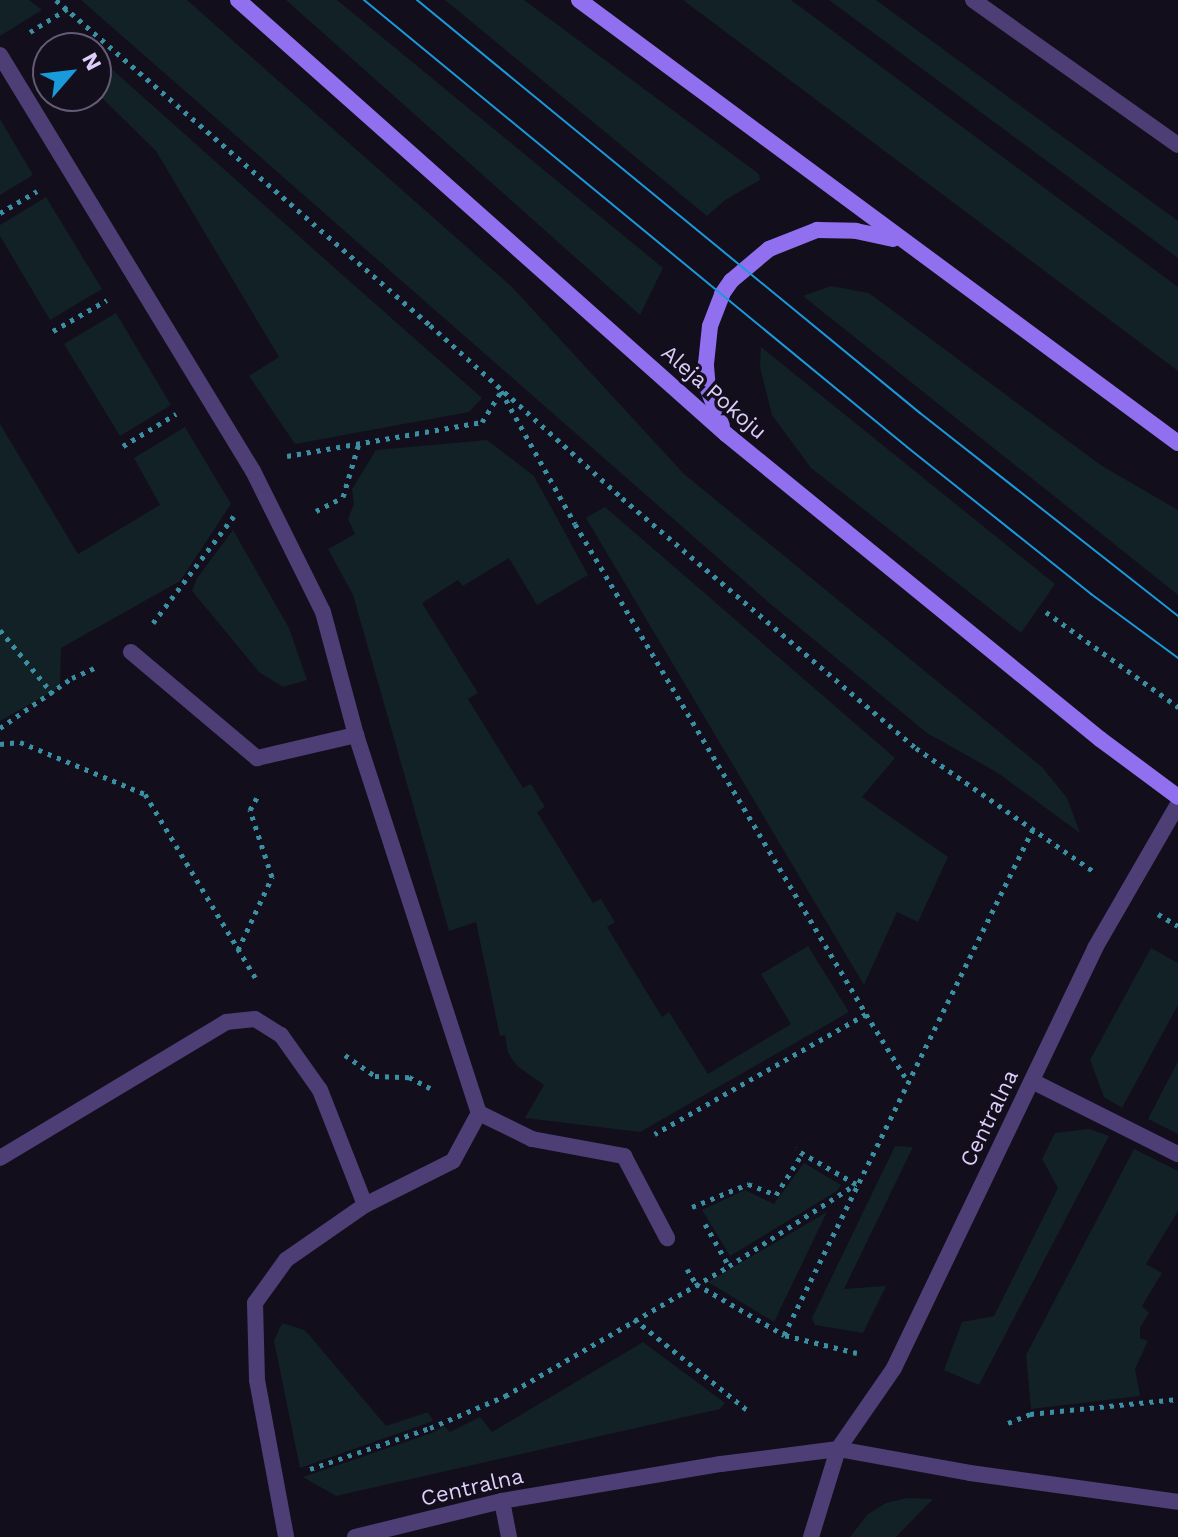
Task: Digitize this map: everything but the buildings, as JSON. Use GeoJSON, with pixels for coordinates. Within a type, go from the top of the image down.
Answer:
{"type":"FeatureCollection","features":[{"type":"Feature","properties":{"kind":"main road","name":"Aleja Pokoju"},"geometry":{"type":"LineString","coordinates":[[238,0],[726,434],[1100,739],[1178,797]]}},
{"type":"Feature","properties":{"kind":"main road"},"geometry":{"type":"LineString","coordinates":[[579,0],[1178,443]]}},
{"type":"Feature","properties":{"kind":"main road"},"geometry":{"type":"LineString","coordinates":[[726,434],[708,389],[706,364],[715,310],[722,294],[737,275],[769,249],[817,230],[856,231],[906,244]]}},
{"type":"Feature","properties":{"kind":"street"},"geometry":{"type":"LineString","coordinates":[[973,0],[1178,145]]}},
{"type":"Feature","properties":{"kind":"street"},"geometry":{"type":"LineString","coordinates":[[0,55],[253,471],[323,612],[356,735],[479,1113],[532,1139],[624,1156],[667,1238]]}},
{"type":"Feature","properties":{"kind":"street"},"geometry":{"type":"LineString","coordinates":[[131,652],[257,758],[356,735]]}},
{"type":"Feature","properties":{"kind":"street","name":"Centralna"},"geometry":{"type":"LineString","coordinates":[[811,1537],[838,1449],[894,1368],[1095,948],[1178,804]]}},
{"type":"Feature","properties":{"kind":"street"},"geometry":{"type":"LineString","coordinates":[[0,1158],[226,1022],[255,1019],[281,1035],[320,1090],[365,1205]]}},
{"type":"Feature","properties":{"kind":"street"},"geometry":{"type":"LineString","coordinates":[[1032,1081],[1178,1154]]}},
{"type":"Feature","properties":{"kind":"street"},"geometry":{"type":"LineString","coordinates":[[286,1537],[257,1380],[255,1303],[286,1260],[365,1205],[453,1161],[479,1113]]}},
{"type":"Feature","properties":{"kind":"street","name":"Centralna"},"geometry":{"type":"LineString","coordinates":[[355,1537],[502,1501],[721,1464],[838,1449],[970,1473],[1178,1502]]}},
{"type":"Feature","properties":{"kind":"street"},"geometry":{"type":"LineString","coordinates":[[502,1501],[509,1537]]}},
{"type":"Feature","properties":{"kind":"path"},"geometry":{"type":"LineString","coordinates":[[56,0],[501,391],[916,748],[1082,865]]}},
{"type":"Feature","properties":{"kind":"path"},"geometry":{"type":"LineString","coordinates":[[27,34],[67,9]]}},
{"type":"Feature","properties":{"kind":"path"},"geometry":{"type":"LineString","coordinates":[[0,213],[48,185]]}},
{"type":"Feature","properties":{"kind":"path"},"geometry":{"type":"LineString","coordinates":[[53,331],[115,295]]}},
{"type":"Feature","properties":{"kind":"path"},"geometry":{"type":"LineString","coordinates":[[253,471],[293,454],[482,422],[501,391]]}},
{"type":"Feature","properties":{"kind":"path"},"geometry":{"type":"LineString","coordinates":[[501,391],[575,524],[907,1080]]}},
{"type":"Feature","properties":{"kind":"path"},"geometry":{"type":"LineString","coordinates":[[123,446],[184,409]]}},
{"type":"Feature","properties":{"kind":"path"},"geometry":{"type":"LineString","coordinates":[[282,529],[343,497],[359,443]]}},
{"type":"Feature","properties":{"kind":"path"},"geometry":{"type":"LineString","coordinates":[[0,728],[72,678],[131,652],[236,512]]}},
{"type":"Feature","properties":{"kind":"path"},"geometry":{"type":"LineString","coordinates":[[1046,612],[1178,707]]}},
{"type":"Feature","properties":{"kind":"path"},"geometry":{"type":"LineString","coordinates":[[0,630],[53,694]]}},
{"type":"Feature","properties":{"kind":"path"},"geometry":{"type":"LineString","coordinates":[[0,744],[20,742],[145,794],[237,951],[254,978],[264,986]]}},
{"type":"Feature","properties":{"kind":"path"},"geometry":{"type":"LineString","coordinates":[[237,951],[272,877],[250,810],[283,752]]}},
{"type":"Feature","properties":{"kind":"path"},"geometry":{"type":"LineString","coordinates":[[784,1335],[1033,829]]}},
{"type":"Feature","properties":{"kind":"path"},"geometry":{"type":"LineString","coordinates":[[1169,921],[1178,926]]}},
{"type":"Feature","properties":{"kind":"path"},"geometry":{"type":"LineString","coordinates":[[649,1138],[866,1014]]}},
{"type":"Feature","properties":{"kind":"path"},"geometry":{"type":"LineString","coordinates":[[342,1052],[375,1076],[409,1077],[479,1113]]}},
{"type":"Feature","properties":{"kind":"path"},"geometry":{"type":"LineString","coordinates":[[795,1149],[856,1184]]}},
{"type":"Feature","properties":{"kind":"path"},"geometry":{"type":"LineString","coordinates":[[658,1222],[748,1184],[776,1195],[802,1154]]}},
{"type":"Feature","properties":{"kind":"path"},"geometry":{"type":"LineString","coordinates":[[294,1474],[430,1428],[505,1396],[729,1266],[856,1184]]}},
{"type":"Feature","properties":{"kind":"path"},"geometry":{"type":"LineString","coordinates":[[712,1236],[729,1266]]}},
{"type":"Feature","properties":{"kind":"path"},"geometry":{"type":"LineString","coordinates":[[667,1238],[696,1284],[784,1335],[857,1353]]}},
{"type":"Feature","properties":{"kind":"path"},"geometry":{"type":"LineString","coordinates":[[634,1319],[747,1410]]}},
{"type":"Feature","properties":{"kind":"path"},"geometry":{"type":"LineString","coordinates":[[1008,1423],[1030,1414],[1178,1399]]}},
{"type":"Feature","properties":{"kind":"shaded area"},"geometry":{"type":"Polygon","coordinates":[[[0,0],[29,0],[42,10],[0,36],[0,0]]]}},
{"type":"Feature","properties":{"kind":"shaded area"},"geometry":{"type":"Polygon","coordinates":[[[81,0],[187,0],[512,287],[684,474],[1042,767],[1067,798],[1080,833],[998,773],[927,733],[767,601],[81,0]]]}},
{"type":"Feature","properties":{"kind":"shaded area"},"geometry":{"type":"Polygon","coordinates":[[[286,0],[337,0],[663,268],[640,315],[286,0]]]}},
{"type":"Feature","properties":{"kind":"shaded area"},"geometry":{"type":"Polygon","coordinates":[[[445,0],[524,0],[759,174],[760,180],[725,200],[707,216],[445,0]]]}},
{"type":"Feature","properties":{"kind":"shaded area"},"geometry":{"type":"Polygon","coordinates":[[[683,0],[791,0],[1178,287],[1178,371],[683,0]]]}},
{"type":"Feature","properties":{"kind":"shaded area"},"geometry":{"type":"Polygon","coordinates":[[[829,0],[876,0],[1178,221],[1178,258],[829,0]]]}},
{"type":"Feature","properties":{"kind":"shaded area"},"geometry":{"type":"Polygon","coordinates":[[[112,69],[482,398],[469,412],[295,444],[249,376],[279,357],[156,151],[112,108],[112,69]]]}},
{"type":"Feature","properties":{"kind":"shaded area"},"geometry":{"type":"Polygon","coordinates":[[[0,119],[33,175],[0,195],[0,119]]]}},
{"type":"Feature","properties":{"kind":"shaded area"},"geometry":{"type":"Polygon","coordinates":[[[46,197],[102,289],[50,320],[0,236],[0,225],[46,197]]]}},
{"type":"Feature","properties":{"kind":"shaded area"},"geometry":{"type":"Polygon","coordinates":[[[831,286],[869,293],[1102,466],[1178,510],[1178,595],[803,296],[831,286]]]}},
{"type":"Feature","properties":{"kind":"shaded area"},"geometry":{"type":"Polygon","coordinates":[[[116,313],[171,405],[120,436],[64,344],[116,313]]]}},
{"type":"Feature","properties":{"kind":"shaded area"},"geometry":{"type":"Polygon","coordinates":[[[761,347],[1055,584],[1021,633],[811,468],[772,415],[760,367],[761,347]]]}},
{"type":"Feature","properties":{"kind":"shaded area"},"geometry":{"type":"Polygon","coordinates":[[[0,424],[78,554],[160,505],[134,458],[185,427],[231,504],[180,581],[61,648],[60,687],[0,721],[0,424]]]}},
{"type":"Feature","properties":{"kind":"shaded area"},"geometry":{"type":"Polygon","coordinates":[[[487,440],[534,476],[588,575],[537,605],[509,558],[463,586],[458,580],[422,603],[478,693],[468,699],[523,788],[531,784],[545,807],[537,812],[593,903],[601,899],[615,922],[607,927],[662,1017],[669,1012],[708,1074],[791,1024],[761,974],[808,946],[849,1012],[640,1132],[525,1118],[544,1085],[517,1066],[508,1053],[505,1035],[500,1036],[476,922],[449,931],[353,595],[328,549],[355,534],[348,519],[354,504],[352,489],[376,450],[487,440]]]}},
{"type":"Feature","properties":{"kind":"shaded area"},"geometry":{"type":"Polygon","coordinates":[[[605,507],[895,758],[862,797],[948,857],[918,922],[897,912],[864,985],[586,518],[605,507]]]}},
{"type":"Feature","properties":{"kind":"shaded area"},"geometry":{"type":"Polygon","coordinates":[[[233,530],[289,628],[307,680],[283,687],[259,672],[192,591],[197,578],[233,530]]]}},
{"type":"Feature","properties":{"kind":"shaded area"},"geometry":{"type":"Polygon","coordinates":[[[1151,948],[1178,963],[1178,1005],[1122,1108],[1104,1097],[1090,1060],[1151,948]]]}},
{"type":"Feature","properties":{"kind":"shaded area"},"geometry":{"type":"Polygon","coordinates":[[[1178,1061],[1178,1134],[1148,1119],[1178,1061]]]}},
{"type":"Feature","properties":{"kind":"shaded area"},"geometry":{"type":"Polygon","coordinates":[[[1089,1129],[1109,1136],[979,1385],[944,1370],[962,1322],[994,1316],[1058,1188],[1042,1159],[1055,1133],[1089,1129]]]}},
{"type":"Feature","properties":{"kind":"shaded area"},"geometry":{"type":"Polygon","coordinates":[[[895,1146],[913,1147],[844,1289],[886,1286],[863,1333],[815,1325],[812,1318],[895,1146]]]}},
{"type":"Feature","properties":{"kind":"shaded area"},"geometry":{"type":"Polygon","coordinates":[[[1134,1149],[1178,1171],[1178,1211],[1146,1264],[1162,1273],[1142,1306],[1149,1313],[1140,1328],[1140,1338],[1148,1341],[1135,1369],[1140,1396],[1031,1409],[1026,1355],[1134,1149]]]}},
{"type":"Feature","properties":{"kind":"shaded area"},"geometry":{"type":"Polygon","coordinates":[[[804,1163],[841,1185],[837,1191],[730,1256],[702,1210],[745,1190],[774,1204],[804,1163]]]}},
{"type":"Feature","properties":{"kind":"shaded area"},"geometry":{"type":"Polygon","coordinates":[[[827,1212],[774,1322],[708,1282],[827,1212]]]}},
{"type":"Feature","properties":{"kind":"shaded area"},"geometry":{"type":"Polygon","coordinates":[[[282,1323],[304,1330],[386,1426],[428,1412],[433,1421],[300,1468],[274,1341],[282,1323]]]}},
{"type":"Feature","properties":{"kind":"shaded area"},"geometry":{"type":"Polygon","coordinates":[[[643,1342],[725,1403],[720,1409],[336,1496],[303,1477],[432,1433],[444,1426],[450,1432],[480,1417],[492,1432],[643,1342]]]}},
{"type":"Feature","properties":{"kind":"shaded area"},"geometry":{"type":"Polygon","coordinates":[[[907,1498],[933,1499],[896,1537],[850,1537],[868,1514],[886,1503],[907,1498]]]}},
{"type":"Feature","properties":{"kind":"tram line"},"geometry":{"type":"LineString","coordinates":[[364,0],[907,447],[1091,594],[1178,658]]}},
{"type":"Feature","properties":{"kind":"tram line"},"geometry":{"type":"LineString","coordinates":[[417,0],[920,413],[1178,616]]}}]}
